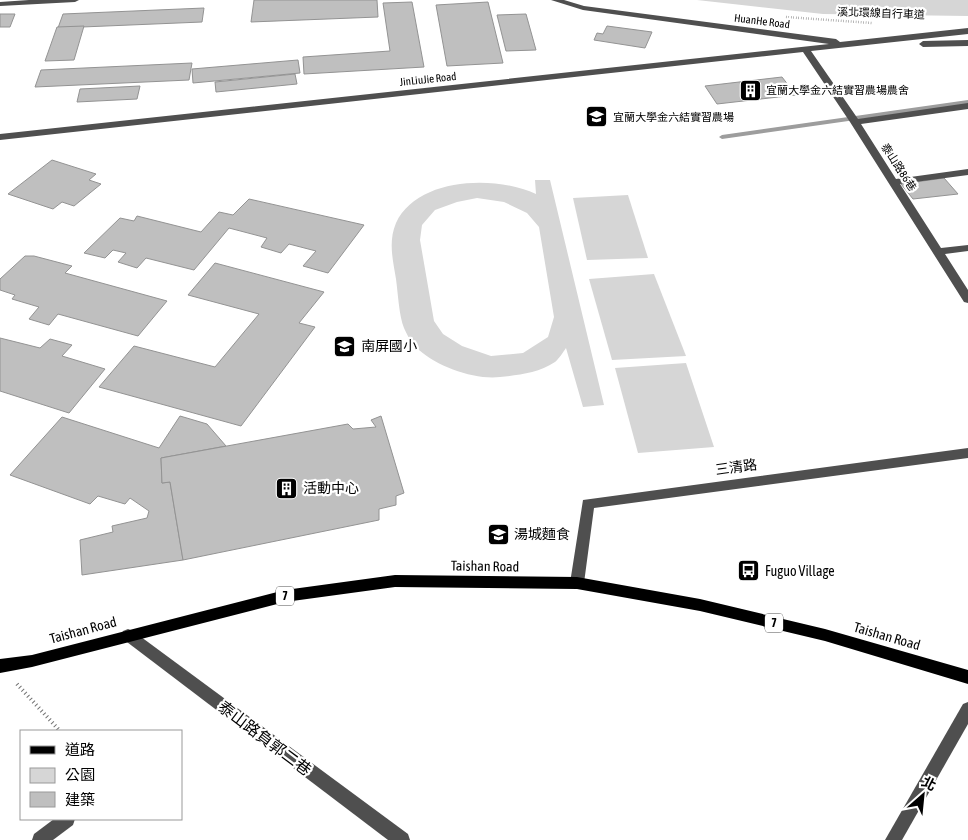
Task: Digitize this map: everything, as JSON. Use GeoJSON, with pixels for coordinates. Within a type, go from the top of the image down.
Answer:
{"type":"FeatureCollection","features":[{"type":"Feature","properties":{"kind":"main road","name":"Taishan Road"},"geometry":{"type":"LineString","coordinates":[[0,666],[32,661],[285,596],[395,581],[577,583],[700,605],[824,635],[968,677]]}},
{"type":"Feature","properties":{"kind":"street"},"geometry":{"type":"LineString","coordinates":[[0,4],[75,0]]}},
{"type":"Feature","properties":{"kind":"street","name":"HuanHe Road"},"geometry":{"type":"LineString","coordinates":[[555,0],[583,8],[672,21],[858,44],[968,43]]}},
{"type":"Feature","properties":{"kind":"street"},"geometry":{"type":"LineString","coordinates":[[858,44],[968,31]]}},
{"type":"Feature","properties":{"kind":"street","name":"JinLiuJie Road"},"geometry":{"type":"LineString","coordinates":[[0,137],[858,44]]}},
{"type":"Feature","properties":{"kind":"street","name":"泰山路86巷"},"geometry":{"type":"LineString","coordinates":[[806,50],[855,122],[968,299]]}},
{"type":"Feature","properties":{"kind":"street"},"geometry":{"type":"LineString","coordinates":[[855,122],[968,106]]}},
{"type":"Feature","properties":{"kind":"street"},"geometry":{"type":"LineString","coordinates":[[893,182],[968,172]]}},
{"type":"Feature","properties":{"kind":"street"},"geometry":{"type":"LineString","coordinates":[[939,252],[968,248]]}},
{"type":"Feature","properties":{"kind":"street","name":"三清路"},"geometry":{"type":"LineString","coordinates":[[577,583],[588,504],[968,453]]}},
{"type":"Feature","properties":{"kind":"street","name":"泰山路負郭二巷"},"geometry":{"type":"LineString","coordinates":[[128,635],[402,840]]}},
{"type":"Feature","properties":{"kind":"street"},"geometry":{"type":"LineString","coordinates":[[894,840],[968,709]]}},
{"type":"Feature","properties":{"kind":"street"},"geometry":{"type":"LineString","coordinates":[[40,840],[66,820]]}},
{"type":"Feature","properties":{"kind":"path","name":"溪北環線自行車道"},"geometry":{"type":"LineString","coordinates":[[784,17],[880,23]]}},
{"type":"Feature","properties":{"kind":"path"},"geometry":{"type":"LineString","coordinates":[[0,666],[59,730]]}},
{"type":"Feature","properties":{"kind":"green space"},"geometry":{"type":"Polygon","coordinates":[[[697,0],[968,0],[968,16],[823,14],[697,0]]]}},
{"type":"Feature","properties":{"kind":"green space"},"geometry":{"type":"Polygon","coordinates":[[[535,180],[550,180],[604,405],[583,407],[566,348],[555,362],[535,371],[500,377],[479,376],[446,367],[427,356],[412,343],[402,323],[392,237],[396,223],[406,208],[421,196],[459,184],[500,184],[536,194],[535,180]],[[477,198],[457,202],[435,210],[422,225],[420,240],[434,321],[443,334],[462,346],[491,356],[523,353],[548,337],[554,317],[539,227],[527,213],[504,202],[477,198]]]}},
{"type":"Feature","properties":{"kind":"green space"},"geometry":{"type":"Polygon","coordinates":[[[628,195],[648,258],[587,260],[573,198],[628,195]]]}},
{"type":"Feature","properties":{"kind":"green space"},"geometry":{"type":"Polygon","coordinates":[[[654,274],[686,356],[612,360],[589,279],[654,274]]]}},
{"type":"Feature","properties":{"kind":"green space"},"geometry":{"type":"Polygon","coordinates":[[[686,363],[714,447],[638,453],[615,368],[686,363]]]}},
{"type":"Feature","properties":{"kind":"building"},"geometry":{"type":"Polygon","coordinates":[[[254,0],[377,0],[378,17],[251,22],[254,0]]]}},
{"type":"Feature","properties":{"kind":"building"},"geometry":{"type":"Polygon","coordinates":[[[412,2],[424,67],[304,74],[303,57],[390,51],[383,3],[412,2]]]}},
{"type":"Feature","properties":{"kind":"building"},"geometry":{"type":"Polygon","coordinates":[[[488,2],[503,63],[447,66],[436,5],[488,2]]]}},
{"type":"Feature","properties":{"kind":"building"},"geometry":{"type":"Polygon","coordinates":[[[204,8],[202,22],[58,28],[63,14],[204,8]]]}},
{"type":"Feature","properties":{"kind":"building"},"geometry":{"type":"Polygon","coordinates":[[[0,14],[15,14],[10,27],[0,27],[0,14]]]}},
{"type":"Feature","properties":{"kind":"building"},"geometry":{"type":"Polygon","coordinates":[[[526,14],[536,50],[506,51],[497,15],[526,14]]]}},
{"type":"Feature","properties":{"kind":"building"},"geometry":{"type":"Polygon","coordinates":[[[84,26],[74,60],[45,61],[57,27],[84,26]]]}},
{"type":"Feature","properties":{"kind":"building"},"geometry":{"type":"Polygon","coordinates":[[[607,26],[652,32],[645,48],[594,40],[597,33],[603,34],[607,26]]]}},
{"type":"Feature","properties":{"kind":"building"},"geometry":{"type":"Polygon","coordinates":[[[298,60],[300,73],[193,83],[192,69],[298,60]]]}},
{"type":"Feature","properties":{"kind":"building"},"geometry":{"type":"Polygon","coordinates":[[[192,63],[189,80],[35,87],[41,70],[192,63]]]}},
{"type":"Feature","properties":{"kind":"building"},"geometry":{"type":"Polygon","coordinates":[[[295,74],[297,84],[216,92],[215,82],[295,74]]]}},
{"type":"Feature","properties":{"kind":"building","name":"宜蘭大學金六結實習農場農舍"},"geometry":{"type":"Polygon","coordinates":[[[782,77],[796,95],[717,104],[705,86],[782,77]]]}},
{"type":"Feature","properties":{"kind":"building"},"geometry":{"type":"Polygon","coordinates":[[[140,86],[137,99],[77,102],[80,89],[140,86]]]}},
{"type":"Feature","properties":{"kind":"building"},"geometry":{"type":"Polygon","coordinates":[[[52,160],[96,174],[89,180],[101,184],[74,206],[62,202],[53,209],[8,194],[52,160]]]}},
{"type":"Feature","properties":{"kind":"building"},"geometry":{"type":"Polygon","coordinates":[[[944,178],[958,194],[913,199],[901,184],[944,178]]]}},
{"type":"Feature","properties":{"kind":"building"},"geometry":{"type":"Polygon","coordinates":[[[249,199],[364,225],[328,273],[303,266],[316,251],[289,244],[281,253],[261,247],[267,238],[229,228],[194,270],[146,258],[137,268],[118,262],[126,253],[113,250],[105,258],[84,253],[120,218],[134,221],[137,216],[201,232],[219,212],[233,215],[249,199]]]}},
{"type":"Feature","properties":{"kind":"building"},"geometry":{"type":"Polygon","coordinates":[[[25,256],[34,256],[72,266],[65,273],[167,301],[138,336],[58,314],[49,325],[29,319],[39,307],[12,299],[15,295],[0,290],[0,279],[25,256]]]}},
{"type":"Feature","properties":{"kind":"building"},"geometry":{"type":"Polygon","coordinates":[[[215,263],[324,292],[299,323],[315,327],[241,426],[99,387],[134,346],[215,367],[259,314],[188,295],[215,263]]]}},
{"type":"Feature","properties":{"kind":"building"},"geometry":{"type":"Polygon","coordinates":[[[0,338],[40,348],[50,339],[72,345],[62,356],[105,369],[69,413],[0,391],[0,338]]]}},
{"type":"Feature","properties":{"kind":"building"},"geometry":{"type":"Polygon","coordinates":[[[180,416],[207,424],[226,446],[161,458],[162,483],[170,482],[183,560],[82,575],[80,540],[113,532],[112,526],[147,518],[149,511],[130,498],[125,504],[98,496],[90,504],[10,475],[62,417],[159,448],[180,416]]]}},
{"type":"Feature","properties":{"kind":"building","name":"活動中心"},"geometry":{"type":"Polygon","coordinates":[[[381,416],[404,493],[396,496],[396,505],[379,509],[379,520],[183,560],[170,482],[162,483],[161,458],[348,424],[353,429],[376,427],[371,420],[381,416]]]}},
{"type":"Feature","properties":{"kind":"waterway"},"geometry":{"type":"LineString","coordinates":[[722,137],[968,102]]}},
{"type":"Feature","properties":{"kind":"place","name":"宜蘭大學金六結實習農場農舍"},"geometry":{"type":"Point","coordinates":[750,90]}},
{"type":"Feature","properties":{"kind":"place","name":"宜蘭大學金六結實習農場"},"geometry":{"type":"Point","coordinates":[597,117]}},
{"type":"Feature","properties":{"kind":"place","name":"南屏國小"},"geometry":{"type":"Point","coordinates":[345,346]}},
{"type":"Feature","properties":{"kind":"place","name":"活動中心"},"geometry":{"type":"Point","coordinates":[287,488]}},
{"type":"Feature","properties":{"kind":"place","name":"湯城麵食"},"geometry":{"type":"Point","coordinates":[498,534]}},
{"type":"Feature","properties":{"kind":"place","name":"Fuguo Village"},"geometry":{"type":"Point","coordinates":[749,571]}}]}
